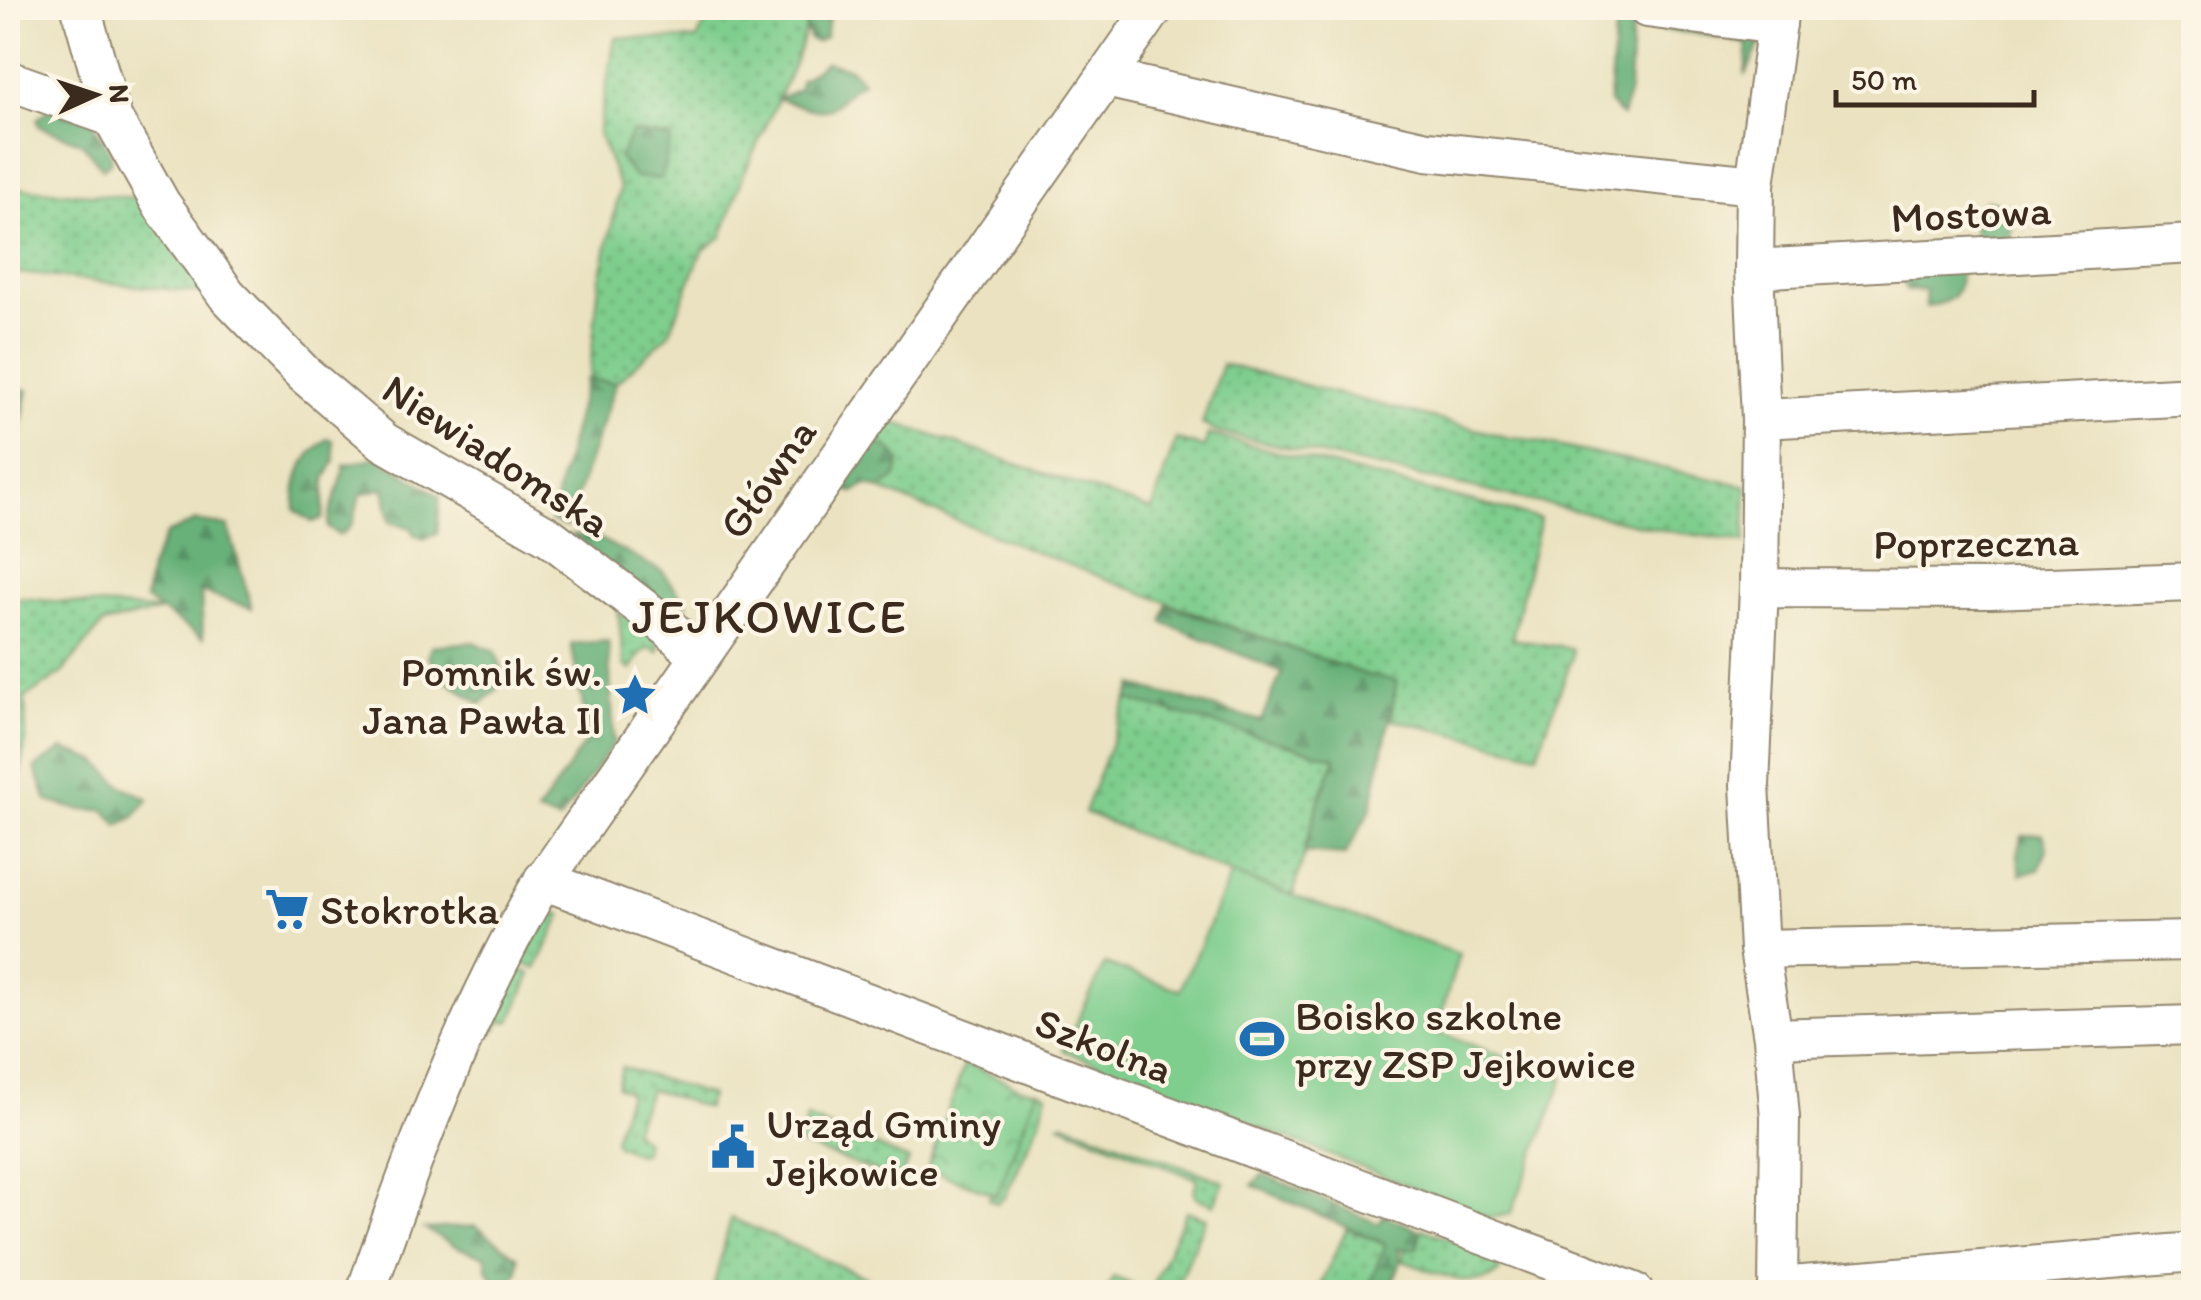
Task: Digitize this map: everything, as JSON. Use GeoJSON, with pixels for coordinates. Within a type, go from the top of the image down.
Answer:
{"type":"FeatureCollection","features":[{"type":"Feature","properties":{"kind":"street","name":"Niewiadomska"},"geometry":{"type":"LineString","coordinates":[[80,8],[112,117],[161,204],[228,295],[304,374],[384,442],[550,537],[669,628],[698,656]]}},
{"type":"Feature","properties":{"kind":"street","name":"Główna"},"geometry":{"type":"LineString","coordinates":[[366,1292],[413,1161],[472,1017],[543,880],[1154,8]]}},
{"type":"Feature","properties":{"kind":"street"},"geometry":{"type":"LineString","coordinates":[[1647,8],[1778,16],[1755,185],[1754,268],[1761,419],[1750,785],[1759,949],[1780,1117],[1778,1290],[2194,1252]]}},
{"type":"Feature","properties":{"kind":"street"},"geometry":{"type":"LineString","coordinates":[[1107,75],[1119,81],[1427,151],[1755,185]]}},
{"type":"Feature","properties":{"kind":"street"},"geometry":{"type":"LineString","coordinates":[[8,80],[112,117]]}},
{"type":"Feature","properties":{"kind":"street","name":"Mostowa"},"geometry":{"type":"LineString","coordinates":[[1754,268],[2194,244]]}},
{"type":"Feature","properties":{"kind":"street"},"geometry":{"type":"LineString","coordinates":[[1761,419],[2194,396]]}},
{"type":"Feature","properties":{"kind":"street","name":"Poprzeczna"},"geometry":{"type":"LineString","coordinates":[[1758,588],[1990,589],[2194,582]]}},
{"type":"Feature","properties":{"kind":"street","name":"Szkolna"},"geometry":{"type":"LineString","coordinates":[[543,880],[1634,1292]]}},
{"type":"Feature","properties":{"kind":"street"},"geometry":{"type":"LineString","coordinates":[[1759,949],[2194,941]]}},
{"type":"Feature","properties":{"kind":"street"},"geometry":{"type":"LineString","coordinates":[[1773,1038],[2194,1025]]}},
{"type":"Feature","properties":{"kind":"green space"},"geometry":{"type":"Polygon","coordinates":[[[712,8],[813,8],[794,64],[743,176],[722,237],[702,251],[669,334],[616,383],[589,379],[599,283],[620,188],[598,133],[615,37],[697,40],[712,8]]]}},
{"type":"Feature","properties":{"kind":"green space"},"geometry":{"type":"Polygon","coordinates":[[[809,8],[831,8],[825,37],[817,42],[810,40],[807,31],[809,8]]]}},
{"type":"Feature","properties":{"kind":"green space"},"geometry":{"type":"Polygon","coordinates":[[[1621,11],[1752,26],[1760,43],[1745,76],[1748,44],[1695,33],[1632,28],[1629,91],[1622,116],[1609,103],[1614,37],[1621,11]]]}},
{"type":"Feature","properties":{"kind":"green space"},"geometry":{"type":"Polygon","coordinates":[[[826,62],[850,68],[863,82],[824,110],[778,99],[799,89],[800,81],[826,62]]]}},
{"type":"Feature","properties":{"kind":"green space"},"geometry":{"type":"Polygon","coordinates":[[[52,108],[92,121],[111,154],[111,162],[103,169],[82,143],[39,126],[37,119],[52,108]]]}},
{"type":"Feature","properties":{"kind":"green space"},"geometry":{"type":"Polygon","coordinates":[[[632,132],[671,138],[661,179],[634,177],[619,158],[632,132]]]}},
{"type":"Feature","properties":{"kind":"green space"},"geometry":{"type":"Polygon","coordinates":[[[8,187],[146,199],[210,294],[8,272],[8,187]]]}},
{"type":"Feature","properties":{"kind":"green space"},"geometry":{"type":"Polygon","coordinates":[[[1985,200],[2013,211],[2010,238],[1982,241],[1975,234],[1973,218],[1985,200]]]}},
{"type":"Feature","properties":{"kind":"green space"},"geometry":{"type":"Polygon","coordinates":[[[1960,268],[1954,296],[1926,307],[1925,290],[1907,291],[1899,272],[1960,268]]]}},
{"type":"Feature","properties":{"kind":"green space"},"geometry":{"type":"Polygon","coordinates":[[[1222,364],[1514,439],[1747,486],[1745,542],[1663,530],[1217,432],[1202,424],[1222,364]]]}},
{"type":"Feature","properties":{"kind":"green space"},"geometry":{"type":"Polygon","coordinates":[[[586,379],[616,383],[566,527],[550,521],[586,379]]]}},
{"type":"Feature","properties":{"kind":"green space"},"geometry":{"type":"Polygon","coordinates":[[[8,387],[28,390],[15,455],[8,454],[8,387]]]}},
{"type":"Feature","properties":{"kind":"green space"},"geometry":{"type":"Polygon","coordinates":[[[890,421],[1152,510],[1176,439],[1204,448],[1208,434],[1540,519],[1512,639],[1572,649],[1572,658],[1537,754],[1391,719],[1396,681],[1367,675],[1172,604],[850,477],[890,421]]]}},
{"type":"Feature","properties":{"kind":"green space"},"geometry":{"type":"Polygon","coordinates":[[[327,439],[333,440],[335,461],[325,479],[323,518],[312,522],[295,510],[296,488],[305,462],[327,439]]]}},
{"type":"Feature","properties":{"kind":"green space"},"geometry":{"type":"Polygon","coordinates":[[[875,444],[887,447],[898,458],[896,478],[880,489],[867,485],[853,492],[846,489],[843,474],[860,465],[866,449],[875,444]]]}},
{"type":"Feature","properties":{"kind":"green space"},"geometry":{"type":"Polygon","coordinates":[[[378,457],[440,496],[437,534],[424,539],[414,535],[412,528],[390,522],[384,488],[361,494],[353,523],[345,531],[339,535],[328,528],[344,465],[378,457]]]}},
{"type":"Feature","properties":{"kind":"green space"},"geometry":{"type":"Polygon","coordinates":[[[196,521],[228,526],[252,608],[201,592],[203,638],[145,600],[150,568],[166,534],[196,521]]]}},
{"type":"Feature","properties":{"kind":"green space"},"geometry":{"type":"Polygon","coordinates":[[[572,535],[596,537],[663,572],[687,604],[658,608],[572,535]]]}},
{"type":"Feature","properties":{"kind":"green space"},"geometry":{"type":"Polygon","coordinates":[[[8,599],[162,611],[103,624],[61,674],[25,698],[26,736],[20,776],[8,770],[8,599]]]}},
{"type":"Feature","properties":{"kind":"green space"},"geometry":{"type":"Polygon","coordinates":[[[1167,605],[1367,675],[1397,681],[1371,809],[1345,855],[1304,852],[1336,758],[1128,700],[1134,685],[1261,721],[1282,672],[1163,622],[1167,605]]]}},
{"type":"Feature","properties":{"kind":"green space"},"geometry":{"type":"Polygon","coordinates":[[[618,612],[654,637],[660,648],[658,652],[651,648],[642,652],[631,670],[624,665],[618,612]]]}},
{"type":"Feature","properties":{"kind":"green space"},"geometry":{"type":"Polygon","coordinates":[[[608,641],[614,743],[559,821],[537,813],[589,737],[571,644],[608,641]]]}},
{"type":"Feature","properties":{"kind":"green space"},"geometry":{"type":"Polygon","coordinates":[[[473,642],[495,651],[506,680],[481,704],[443,678],[428,656],[431,646],[473,642]]]}},
{"type":"Feature","properties":{"kind":"green space"},"geometry":{"type":"Polygon","coordinates":[[[1128,699],[1337,758],[1320,797],[1293,895],[1231,874],[1084,812],[1128,699]]]}},
{"type":"Feature","properties":{"kind":"green space"},"geometry":{"type":"Polygon","coordinates":[[[63,749],[97,761],[121,785],[149,799],[133,818],[118,825],[105,810],[79,810],[47,801],[35,768],[63,749]]]}},
{"type":"Feature","properties":{"kind":"green space"},"geometry":{"type":"Polygon","coordinates":[[[2043,834],[2047,849],[2039,870],[2021,874],[2018,855],[2022,836],[2043,834]]]}},
{"type":"Feature","properties":{"kind":"green space","name":"Boisko szkolne przy ZSP Jejkowice"},"geometry":{"type":"Polygon","coordinates":[[[1231,874],[1459,954],[1436,1032],[1564,1078],[1511,1214],[1490,1218],[1063,1050],[1105,964],[1180,990],[1231,874]]]}},
{"type":"Feature","properties":{"kind":"green space"},"geometry":{"type":"Polygon","coordinates":[[[553,912],[562,915],[536,969],[522,962],[544,918],[553,912]]]}},
{"type":"Feature","properties":{"kind":"green space"},"geometry":{"type":"Polygon","coordinates":[[[518,968],[531,974],[511,1021],[500,1022],[492,1035],[488,1034],[518,968]]]}},
{"type":"Feature","properties":{"kind":"green space"},"geometry":{"type":"Polygon","coordinates":[[[965,1063],[1022,1088],[1037,1090],[997,1195],[927,1169],[965,1063]]]}},
{"type":"Feature","properties":{"kind":"green space"},"geometry":{"type":"Polygon","coordinates":[[[622,1067],[710,1095],[706,1108],[650,1089],[633,1130],[645,1141],[644,1152],[637,1154],[617,1145],[614,1139],[629,1092],[617,1086],[622,1067]]]}},
{"type":"Feature","properties":{"kind":"green space"},"geometry":{"type":"Polygon","coordinates":[[[1037,1090],[1047,1094],[1040,1120],[1005,1197],[997,1203],[989,1199],[991,1193],[997,1195],[1037,1090]]]}},
{"type":"Feature","properties":{"kind":"green space"},"geometry":{"type":"Polygon","coordinates":[[[807,1118],[909,1160],[899,1180],[798,1144],[807,1118]]]}},
{"type":"Feature","properties":{"kind":"green space"},"geometry":{"type":"Polygon","coordinates":[[[1064,1122],[1224,1182],[1214,1205],[1197,1198],[1197,1179],[1060,1124],[1064,1122]]]}},
{"type":"Feature","properties":{"kind":"green space"},"geometry":{"type":"Polygon","coordinates":[[[1263,1174],[1379,1224],[1384,1215],[1421,1231],[1417,1248],[1398,1249],[1401,1261],[1389,1292],[1367,1292],[1385,1244],[1252,1185],[1263,1174]]]}},
{"type":"Feature","properties":{"kind":"green space"},"geometry":{"type":"Polygon","coordinates":[[[1186,1211],[1206,1218],[1174,1292],[1115,1292],[1107,1289],[1113,1277],[1150,1291],[1186,1211]]]}},
{"type":"Feature","properties":{"kind":"green space"},"geometry":{"type":"Polygon","coordinates":[[[731,1218],[867,1278],[862,1292],[712,1292],[731,1218]]]}},
{"type":"Feature","properties":{"kind":"green space"},"geometry":{"type":"Polygon","coordinates":[[[476,1226],[518,1257],[518,1272],[511,1282],[494,1280],[486,1257],[457,1247],[425,1229],[476,1226]]]}},
{"type":"Feature","properties":{"kind":"green space"},"geometry":{"type":"Polygon","coordinates":[[[1347,1228],[1386,1245],[1367,1292],[1317,1292],[1347,1228]]]}},
{"type":"Feature","properties":{"kind":"green space"},"geometry":{"type":"Polygon","coordinates":[[[1423,1229],[1492,1255],[1500,1271],[1490,1278],[1466,1281],[1403,1261],[1404,1249],[1423,1229]]]}},
{"type":"Feature","properties":{"kind":"place","name":"Pomnik św. Jana Pawła II"},"geometry":{"type":"Point","coordinates":[635,695]}},
{"type":"Feature","properties":{"kind":"place","name":"Stokrotka"},"geometry":{"type":"Point","coordinates":[287,909]}},
{"type":"Feature","properties":{"kind":"place","name":"Boisko szkolne przy ZSP Jejkowice"},"geometry":{"type":"Point","coordinates":[1262,1039]}},
{"type":"Feature","properties":{"kind":"place","name":"Urząd Gminy Jejkowice"},"geometry":{"type":"Point","coordinates":[733,1147]}},
{"type":"Feature","properties":{"kind":"district","name":"JEJKOWICE"},"geometry":{"type":"Point","coordinates":[770,616]}}]}
